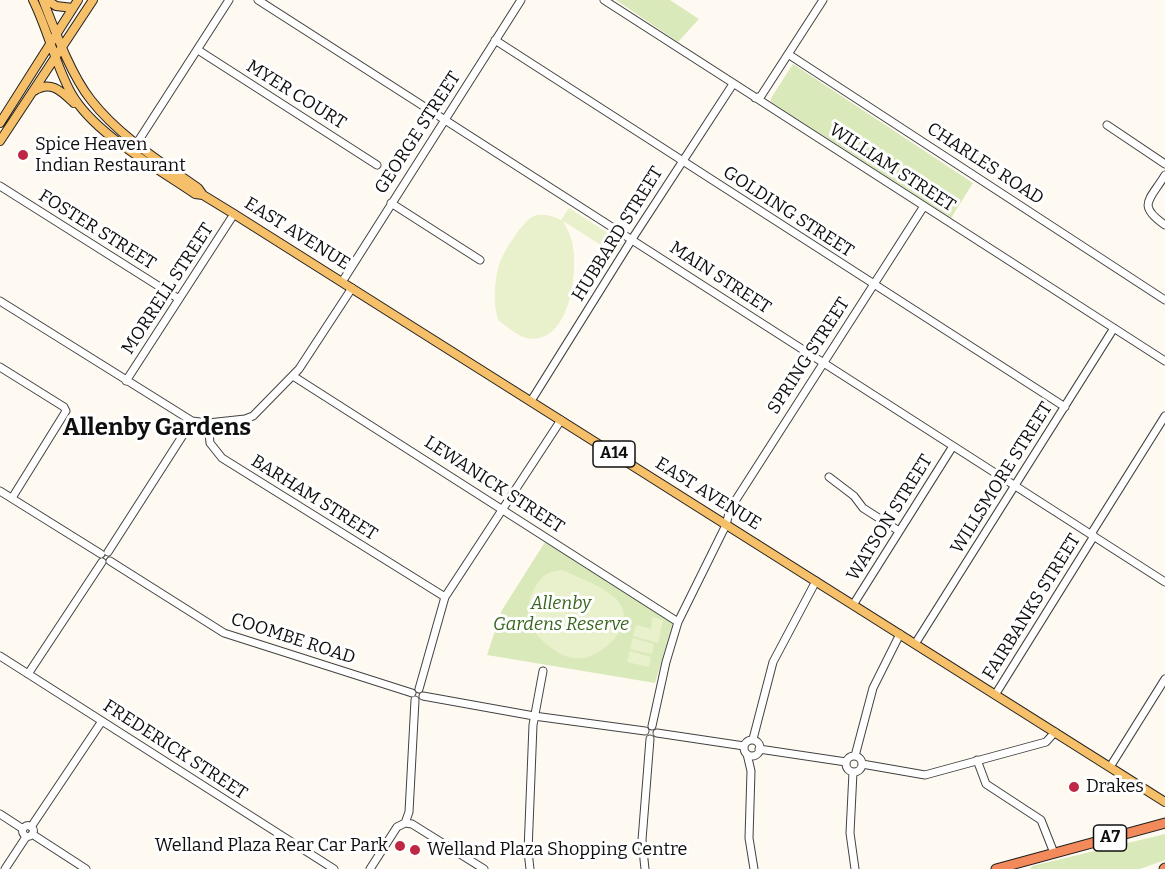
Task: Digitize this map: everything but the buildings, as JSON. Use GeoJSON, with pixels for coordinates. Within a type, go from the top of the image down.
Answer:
{"type":"FeatureCollection","features":[{"type":"Feature","properties":{"kind":"highway","name":"A7"},"geometry":{"type":"LineString","coordinates":[[996,869],[1023,865],[1054,853],[1164,824]]}},
{"type":"Feature","properties":{"kind":"main road","name":"A14"},"geometry":{"type":"LineString","coordinates":[[33,0],[54,39]]}},
{"type":"Feature","properties":{"kind":"main road","name":"A14"},"geometry":{"type":"LineString","coordinates":[[45,0],[54,39]]}},
{"type":"Feature","properties":{"kind":"main road"},"geometry":{"type":"LineString","coordinates":[[45,0],[56,6],[73,8]]}},
{"type":"Feature","properties":{"kind":"main road"},"geometry":{"type":"LineString","coordinates":[[0,123],[78,0]]}},
{"type":"Feature","properties":{"kind":"main road"},"geometry":{"type":"LineString","coordinates":[[0,141],[93,0]]}},
{"type":"Feature","properties":{"kind":"main road","name":"EAST AVENUE"},"geometry":{"type":"LineString","coordinates":[[54,39],[72,94],[83,111],[145,160],[195,194],[203,195]]}},
{"type":"Feature","properties":{"kind":"main road","name":"EAST AVENUE"},"geometry":{"type":"LineString","coordinates":[[54,39],[59,52],[91,100],[106,117],[198,188],[203,195],[1165,802]]}},
{"type":"Feature","properties":{"kind":"main road"},"geometry":{"type":"LineString","coordinates":[[32,93],[45,86],[55,87],[83,111]]}},
{"type":"Feature","properties":{"kind":"street"},"geometry":{"type":"LineString","coordinates":[[137,143],[229,0]]}},
{"type":"Feature","properties":{"kind":"street","name":"MAIN STREET"},"geometry":{"type":"LineString","coordinates":[[258,0],[1165,582]]}},
{"type":"Feature","properties":{"kind":"street","name":"GEORGE STREET"},"geometry":{"type":"LineString","coordinates":[[342,282],[521,0]]}},
{"type":"Feature","properties":{"kind":"street","name":"WILLIAM STREET"},"geometry":{"type":"LineString","coordinates":[[604,0],[1164,359]]}},
{"type":"Feature","properties":{"kind":"street"},"geometry":{"type":"LineString","coordinates":[[755,98],[761,96],[823,0]]}},
{"type":"Feature","properties":{"kind":"street","name":"GOLDING STREET"},"geometry":{"type":"LineString","coordinates":[[495,40],[1065,407]]}},
{"type":"Feature","properties":{"kind":"street","name":"MYER COURT"},"geometry":{"type":"LineString","coordinates":[[198,50],[378,165]]}},
{"type":"Feature","properties":{"kind":"street","name":"CHARLES ROAD"},"geometry":{"type":"LineString","coordinates":[[788,54],[1165,300]]}},
{"type":"Feature","properties":{"kind":"street","name":"HUBBARD STREET"},"geometry":{"type":"LineString","coordinates":[[531,401],[733,84]]}},
{"type":"Feature","properties":{"kind":"street"},"geometry":{"type":"LineString","coordinates":[[1107,125],[1165,164]]}},
{"type":"Feature","properties":{"kind":"street"},"geometry":{"type":"LineString","coordinates":[[1165,175],[1147,203],[1150,215],[1165,225]]}},
{"type":"Feature","properties":{"kind":"street","name":"FOSTER STREET"},"geometry":{"type":"LineString","coordinates":[[0,186],[179,299]]}},
{"type":"Feature","properties":{"kind":"street"},"geometry":{"type":"LineString","coordinates":[[391,203],[480,260]]}},
{"type":"Feature","properties":{"kind":"street","name":"SPRING STREET"},"geometry":{"type":"LineString","coordinates":[[652,726],[666,662],[678,622],[726,525],[730,509],[924,206]]}},
{"type":"Feature","properties":{"kind":"street","name":"MORRELL STREET"},"geometry":{"type":"LineString","coordinates":[[126,381],[234,214]]}},
{"type":"Feature","properties":{"kind":"street"},"geometry":{"type":"LineString","coordinates":[[0,301],[192,421],[208,423],[253,416],[293,375],[352,288]]}},
{"type":"Feature","properties":{"kind":"street","name":"WILLSMORE STREET"},"geometry":{"type":"LineString","coordinates":[[915,644],[1114,328]]}},
{"type":"Feature","properties":{"kind":"street"},"geometry":{"type":"LineString","coordinates":[[0,367],[64,406],[66,411],[12,498]]}},
{"type":"Feature","properties":{"kind":"street","name":"LEWANICK STREET"},"geometry":{"type":"LineString","coordinates":[[293,375],[678,622]]}},
{"type":"Feature","properties":{"kind":"street","name":"FAIRBANKS STREET"},"geometry":{"type":"LineString","coordinates":[[995,695],[1165,416]]}},
{"type":"Feature","properties":{"kind":"street"},"geometry":{"type":"LineString","coordinates":[[405,823],[409,812],[417,694],[446,597],[561,420]]}},
{"type":"Feature","properties":{"kind":"street"},"geometry":{"type":"LineString","coordinates":[[102,562],[99,558],[192,421]]}},
{"type":"Feature","properties":{"kind":"street","name":"BARHAM STREET"},"geometry":{"type":"LineString","coordinates":[[208,423],[210,443],[222,458],[446,597]]}},
{"type":"Feature","properties":{"kind":"street","name":"WATSON STREET"},"geometry":{"type":"LineString","coordinates":[[854,605],[953,446]]}},
{"type":"Feature","properties":{"kind":"street"},"geometry":{"type":"LineString","coordinates":[[829,477],[854,496],[863,508],[899,531]]}},
{"type":"Feature","properties":{"kind":"street"},"geometry":{"type":"LineString","coordinates":[[0,491],[111,556],[110,561],[102,562]]}},
{"type":"Feature","properties":{"kind":"street","name":"COOMBE ROAD"},"geometry":{"type":"LineString","coordinates":[[110,561],[224,633],[417,694],[534,716],[645,731]]}},
{"type":"Feature","properties":{"kind":"street"},"geometry":{"type":"LineString","coordinates":[[28,674],[102,562]]}},
{"type":"Feature","properties":{"kind":"street"},"geometry":{"type":"LineString","coordinates":[[753,739],[773,662],[816,581]]}},
{"type":"Feature","properties":{"kind":"street"},"geometry":{"type":"LineString","coordinates":[[855,756],[873,688],[900,634]]}},
{"type":"Feature","properties":{"kind":"street","name":"FREDERICK STREET"},"geometry":{"type":"LineString","coordinates":[[0,656],[334,869]]}},
{"type":"Feature","properties":{"kind":"street"},"geometry":{"type":"LineString","coordinates":[[530,869],[528,851],[534,716],[543,671]]}},
{"type":"Feature","properties":{"kind":"street"},"geometry":{"type":"LineString","coordinates":[[1110,767],[1165,679]]}},
{"type":"Feature","properties":{"kind":"street"},"geometry":{"type":"LineString","coordinates":[[5,869],[102,721]]}},
{"type":"Feature","properties":{"kind":"street"},"geometry":{"type":"LineString","coordinates":[[650,739],[646,736],[647,728],[652,726],[656,728],[657,733]]}},
{"type":"Feature","properties":{"kind":"street"},"geometry":{"type":"LineString","coordinates":[[862,764],[925,775],[1046,742],[1055,732]]}},
{"type":"Feature","properties":{"kind":"street"},"geometry":{"type":"LineString","coordinates":[[657,733],[744,746]]}},
{"type":"Feature","properties":{"kind":"street"},"geometry":{"type":"LineString","coordinates":[[650,739],[654,738],[657,733]]}},
{"type":"Feature","properties":{"kind":"street"},"geometry":{"type":"LineString","coordinates":[[645,869],[642,840],[650,739]]}},
{"type":"Feature","properties":{"kind":"street"},"geometry":{"type":"LineString","coordinates":[[744,746],[753,739]]}},
{"type":"Feature","properties":{"kind":"street"},"geometry":{"type":"LineString","coordinates":[[747,754],[755,755],[759,749],[758,743],[753,739]]}},
{"type":"Feature","properties":{"kind":"street"},"geometry":{"type":"LineString","coordinates":[[744,746],[751,771],[749,838],[753,869]]}},
{"type":"Feature","properties":{"kind":"street"},"geometry":{"type":"LineString","coordinates":[[759,749],[846,762]]}},
{"type":"Feature","properties":{"kind":"street"},"geometry":{"type":"LineString","coordinates":[[846,762],[850,757],[855,756]]}},
{"type":"Feature","properties":{"kind":"street"},"geometry":{"type":"LineString","coordinates":[[855,756],[861,760],[862,764]]}},
{"type":"Feature","properties":{"kind":"street"},"geometry":{"type":"LineString","coordinates":[[977,760],[986,784],[1041,820],[1054,853]]}},
{"type":"Feature","properties":{"kind":"street"},"geometry":{"type":"LineString","coordinates":[[846,762],[848,770],[853,772],[859,771],[862,764]]}},
{"type":"Feature","properties":{"kind":"street"},"geometry":{"type":"LineString","coordinates":[[853,772],[850,833],[855,869]]}},
{"type":"Feature","properties":{"kind":"street"},"geometry":{"type":"LineString","coordinates":[[0,814],[23,829],[26,826],[30,833],[86,869]]}},
{"type":"Feature","properties":{"kind":"street"},"geometry":{"type":"LineString","coordinates":[[370,869],[397,827],[405,823],[412,824],[484,869]]}},
{"type":"Feature","properties":{"kind":"green space"},"geometry":{"type":"Polygon","coordinates":[[[616,0],[670,0],[699,19],[678,42],[616,0]]]}},
{"type":"Feature","properties":{"kind":"green space"},"geometry":{"type":"Polygon","coordinates":[[[793,64],[973,183],[951,218],[771,102],[771,98],[793,64]]]}},
{"type":"Feature","properties":{"kind":"green space"},"geometry":{"type":"Polygon","coordinates":[[[569,208],[620,241],[622,245],[615,254],[563,221],[572,240],[574,259],[572,290],[568,306],[552,331],[541,338],[526,338],[498,320],[495,293],[499,265],[504,253],[529,219],[537,215],[544,215],[561,220],[569,208]]]}},
{"type":"Feature","properties":{"kind":"green space","name":"Allenby Gardens Reserve"},"geometry":{"type":"Polygon","coordinates":[[[545,542],[673,622],[655,683],[487,655],[502,610],[545,542]]]}},
{"type":"Feature","properties":{"kind":"green space"},"geometry":{"type":"Polygon","coordinates":[[[562,570],[607,592],[618,601],[623,609],[623,625],[614,639],[600,651],[585,658],[570,658],[556,652],[538,636],[530,625],[528,612],[530,598],[536,585],[547,574],[562,570]]]}},
{"type":"Feature","properties":{"kind":"green space"},"geometry":{"type":"Polygon","coordinates":[[[652,617],[663,620],[658,643],[633,636],[636,625],[651,629],[652,617]]]}},
{"type":"Feature","properties":{"kind":"green space"},"geometry":{"type":"Polygon","coordinates":[[[633,638],[654,644],[652,654],[630,649],[633,638]]]}},
{"type":"Feature","properties":{"kind":"green space"},"geometry":{"type":"Polygon","coordinates":[[[630,651],[651,657],[649,667],[627,662],[630,651]]]}},
{"type":"Feature","properties":{"kind":"green space"},"geometry":{"type":"Polygon","coordinates":[[[1165,834],[1165,860],[1140,869],[1030,869],[1032,866],[1165,834]]]}},
{"type":"Feature","properties":{"kind":"place","name":"Spice Heaven Indian Restaurant"},"geometry":{"type":"Point","coordinates":[23,155]}},
{"type":"Feature","properties":{"kind":"place","name":"Drakes"},"geometry":{"type":"Point","coordinates":[1074,787]}},
{"type":"Feature","properties":{"kind":"place","name":"Welland Plaza Rear Car Park"},"geometry":{"type":"Point","coordinates":[400,846]}},
{"type":"Feature","properties":{"kind":"place","name":"Welland Plaza Shopping Centre"},"geometry":{"type":"Point","coordinates":[415,850]}},
{"type":"Feature","properties":{"kind":"district","name":"Allenby Gardens"},"geometry":{"type":"Point","coordinates":[157,428]}}]}
